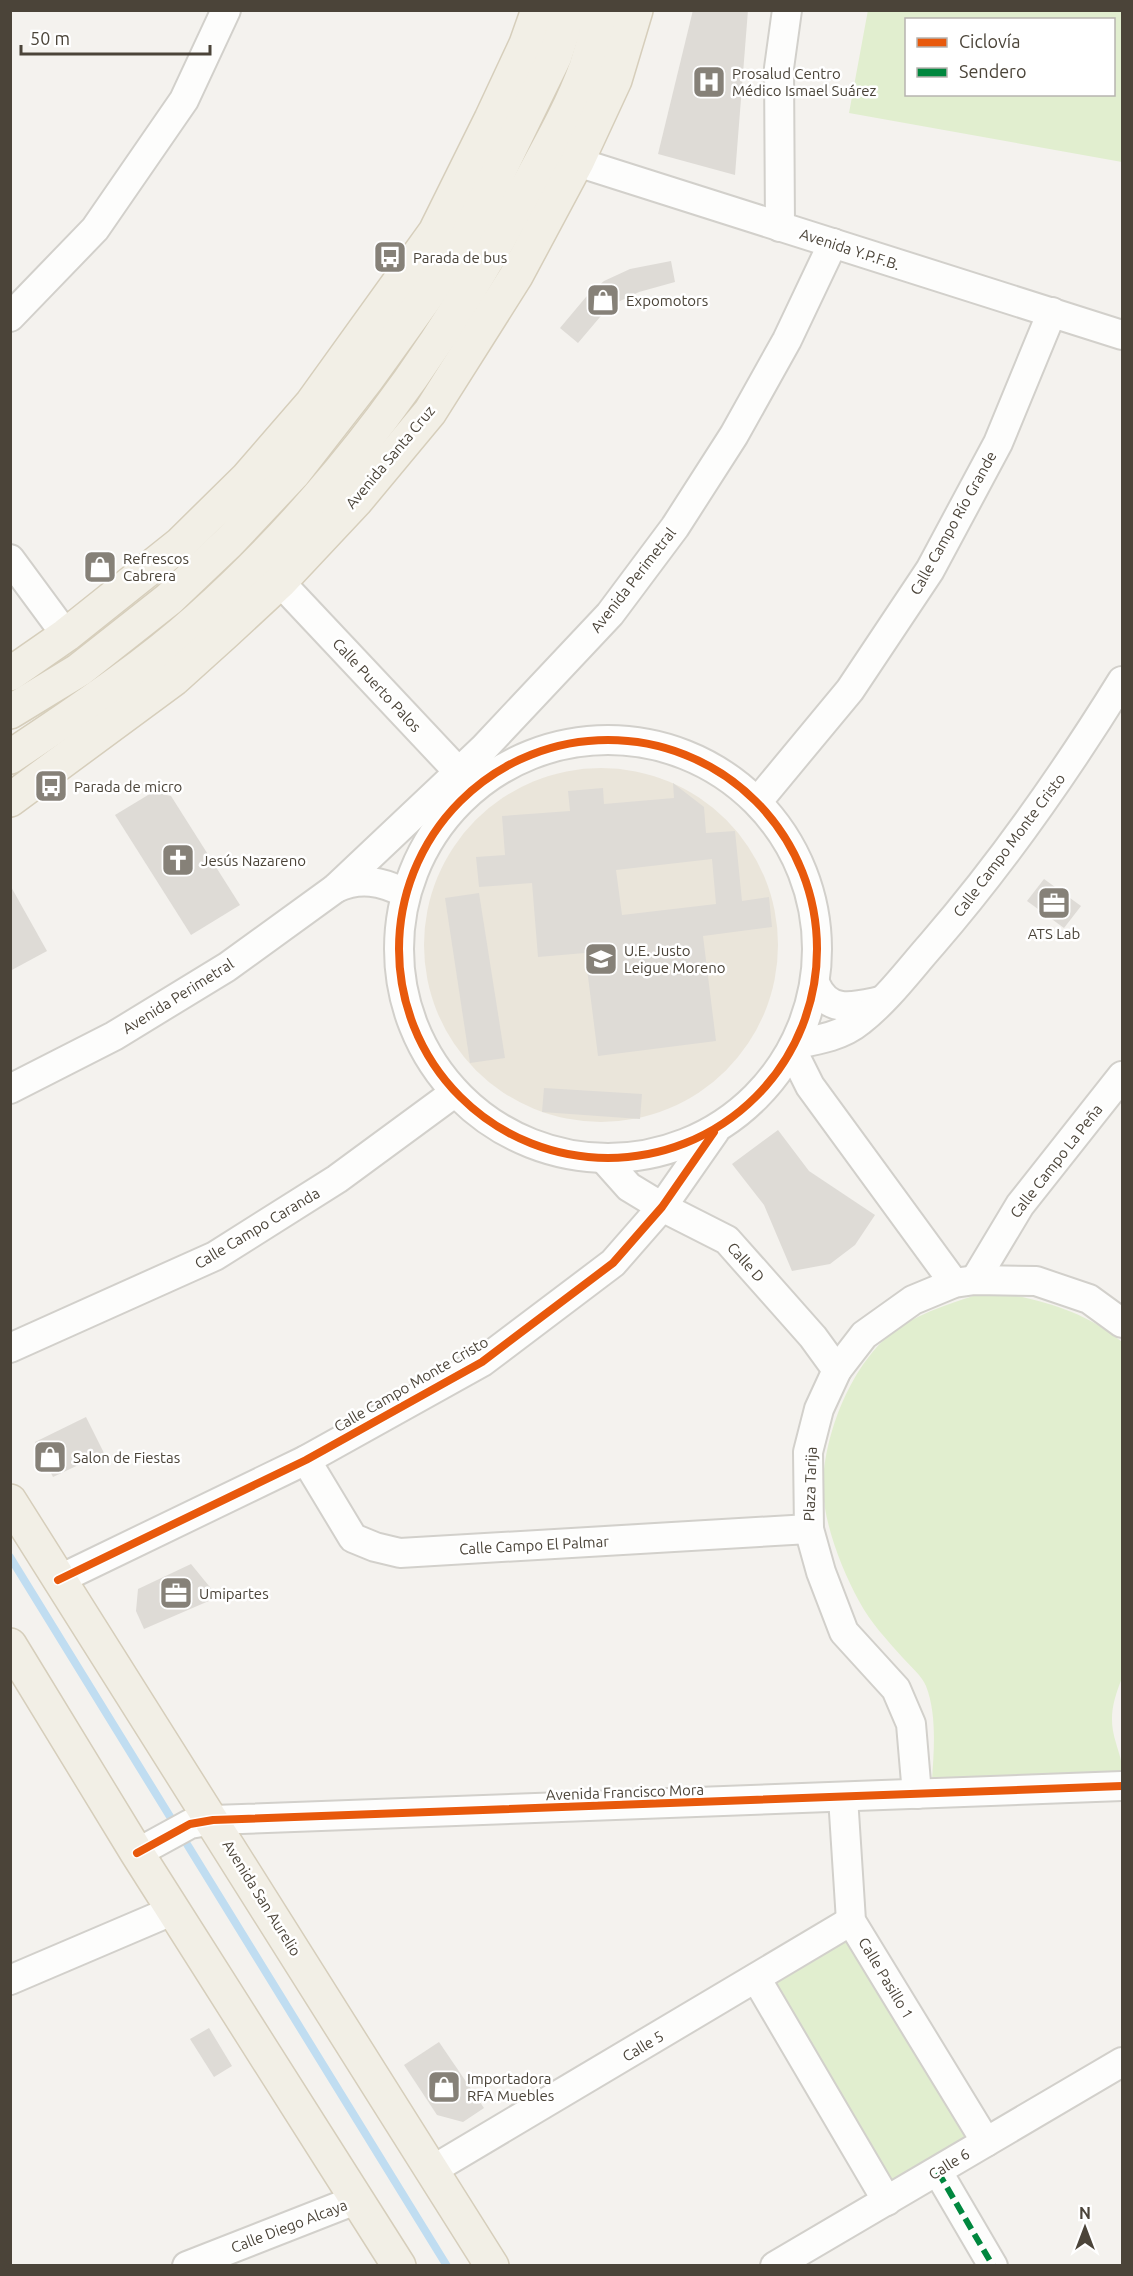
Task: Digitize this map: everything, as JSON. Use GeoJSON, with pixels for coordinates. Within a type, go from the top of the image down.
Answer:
{"type":"FeatureCollection","features":[{"type":"Feature","properties":{"kind":"main road"},"geometry":{"type":"LineString","coordinates":[[10,674],[66,635],[180,544],[248,478],[312,403],[357,344],[435,232],[526,44],[538,10]]}},
{"type":"Feature","properties":{"kind":"main road"},"geometry":{"type":"LineString","coordinates":[[10,712],[79,670],[169,599],[229,542],[293,474],[367,379],[462,247],[555,56],[570,10]]}},
{"type":"Feature","properties":{"kind":"main road","name":"Avenida Santa Cruz"},"geometry":{"type":"LineString","coordinates":[[10,757],[93,702],[153,657],[200,617],[259,560],[333,479],[394,403],[489,262],[548,147],[585,68],[603,10]]}},
{"type":"Feature","properties":{"kind":"main road","name":"Avenida Santa Cruz"},"geometry":{"type":"LineString","coordinates":[[10,800],[174,679],[280,582],[356,501],[430,412],[516,276],[577,162],[615,80],[636,10]]}},
{"type":"Feature","properties":{"kind":"main road","name":"Avenida San Aurelio"},"geometry":{"type":"LineString","coordinates":[[10,1501],[201,1822],[434,2169],[492,2265]]}},
{"type":"Feature","properties":{"kind":"main road"},"geometry":{"type":"LineString","coordinates":[[10,1645],[145,1849],[174,1910],[399,2265]]}},
{"type":"Feature","properties":{"kind":"street"},"geometry":{"type":"LineString","coordinates":[[10,317],[95,229],[184,100],[226,10]]}},
{"type":"Feature","properties":{"kind":"street"},"geometry":{"type":"LineString","coordinates":[[780,226],[779,68],[787,10]]}},
{"type":"Feature","properties":{"kind":"street","name":"Avenida Y.P.F.B."},"geometry":{"type":"LineString","coordinates":[[577,162],[1122,335]]}},
{"type":"Feature","properties":{"kind":"street","name":"Avenida Perimetral"},"geometry":{"type":"LineString","coordinates":[[10,1089],[114,1036],[228,967],[336,888],[466,780],[610,614],[675,527],[734,435],[787,340],[833,243]]}},
{"type":"Feature","properties":{"kind":"street","name":"Calle Campo Río Grande"},"geometry":{"type":"LineString","coordinates":[[758,801],[850,690],[930,570],[998,443],[1052,312]]}},
{"type":"Feature","properties":{"kind":"street"},"geometry":{"type":"LineString","coordinates":[[10,559],[66,635]]}},
{"type":"Feature","properties":{"kind":"street","name":"Calle Puerto Palos"},"geometry":{"type":"LineString","coordinates":[[280,582],[466,780]]}},
{"type":"Feature","properties":{"kind":"street","name":"Calle Campo Monte Cristo"},"geometry":{"type":"LineString","coordinates":[[794,1048],[829,1038],[859,1023],[883,1000],[980,889],[1067,770],[1122,681]]}},
{"type":"Feature","properties":{"kind":"street"},"geometry":{"type":"LineString","coordinates":[[588,741],[650,744],[709,765],[758,801],[797,856],[817,919],[816,986],[809,1016],[794,1048],[759,1096],[715,1131],[662,1153],[604,1160],[522,1141],[454,1093],[422,1049],[403,999],[397,946],[405,893],[431,835],[466,780],[528,756],[588,741]]}},
{"type":"Feature","properties":{"kind":"street","name":"Avenida Perimetral"},"geometry":{"type":"LineString","coordinates":[[336,888],[351,881],[370,881],[388,885],[405,893]]}},
{"type":"Feature","properties":{"kind":"street"},"geometry":{"type":"LineString","coordinates":[[816,986],[823,998],[841,1007],[883,1000]]}},
{"type":"Feature","properties":{"kind":"street"},"geometry":{"type":"LineString","coordinates":[[794,1048],[810,1086],[965,1282]]}},
{"type":"Feature","properties":{"kind":"street","name":"Calle Campo La Peña"},"geometry":{"type":"LineString","coordinates":[[965,1282],[1020,1205],[1122,1076]]}},
{"type":"Feature","properties":{"kind":"street","name":"Calle Campo Caranda"},"geometry":{"type":"LineString","coordinates":[[10,1348],[215,1256],[337,1179],[454,1093]]}},
{"type":"Feature","properties":{"kind":"street","name":"Calle Campo Monte Cristo"},"geometry":{"type":"LineString","coordinates":[[58,1580],[306,1460],[482,1362],[613,1263],[662,1207],[715,1131]]}},
{"type":"Feature","properties":{"kind":"street","name":"Calle D"},"geometry":{"type":"LineString","coordinates":[[604,1160],[629,1187],[662,1207],[728,1240],[813,1337],[837,1370]]}},
{"type":"Feature","properties":{"kind":"street","name":"Plaza Tarija"},"geometry":{"type":"LineString","coordinates":[[917,1794],[911,1724],[896,1689],[844,1632],[821,1572],[809,1529],[808,1452],[819,1409],[837,1370],[864,1335],[913,1300],[965,1282],[1036,1281],[1089,1299],[1122,1323]]}},
{"type":"Feature","properties":{"kind":"street","name":"Calle Campo El Palmar"},"geometry":{"type":"LineString","coordinates":[[306,1460],[353,1538],[375,1547],[400,1553],[809,1529]]}},
{"type":"Feature","properties":{"kind":"street","name":"Avenida Francisco Mora"},"geometry":{"type":"LineString","coordinates":[[145,1849],[201,1822],[1122,1786]]}},
{"type":"Feature","properties":{"kind":"street","name":"Calle Pasillo 1"},"geometry":{"type":"LineString","coordinates":[[843,1797],[851,1921],[986,2142]]}},
{"type":"Feature","properties":{"kind":"street"},"geometry":{"type":"LineString","coordinates":[[10,1980],[174,1910]]}},
{"type":"Feature","properties":{"kind":"street","name":"Calle 5"},"geometry":{"type":"LineString","coordinates":[[434,2169],[851,1921]]}},
{"type":"Feature","properties":{"kind":"street"},"geometry":{"type":"LineString","coordinates":[[756,1978],[887,2201]]}},
{"type":"Feature","properties":{"kind":"street","name":"Calle 6"},"geometry":{"type":"LineString","coordinates":[[775,2265],[938,2172],[1122,2062]]}},
{"type":"Feature","properties":{"kind":"street"},"geometry":{"type":"LineString","coordinates":[[938,2172],[993,2265]]}},
{"type":"Feature","properties":{"kind":"street","name":"Calle Diego Alcaya"},"geometry":{"type":"LineString","coordinates":[[187,2265],[358,2199]]}},
{"type":"Feature","properties":{"kind":"shaded area","name":"U.E. Justo Leigue Moreno"},"geometry":{"type":"Polygon","coordinates":[[[584,768],[618,768],[653,775],[685,788],[727,819],[749,846],[765,877],[775,910],[778,945],[775,980],[765,1013],[749,1044],[727,1071],[685,1102],[653,1115],[618,1122],[584,1122],[549,1115],[517,1102],[488,1082],[464,1058],[444,1029],[431,997],[424,962],[424,928],[431,893],[444,861],[464,832],[488,808],[517,788],[549,775],[584,768]]]}},
{"type":"Feature","properties":{"kind":"green space"},"geometry":{"type":"Polygon","coordinates":[[[868,10],[1122,11],[1122,162],[849,113],[868,10]]]}},
{"type":"Feature","properties":{"kind":"green space"},"geometry":{"type":"Polygon","coordinates":[[[989,1291],[1043,1302],[1076,1314],[1122,1342],[1122,1678],[1114,1702],[1112,1726],[1122,1771],[932,1780],[933,1720],[926,1686],[863,1609],[846,1575],[830,1532],[823,1489],[828,1446],[843,1401],[866,1360],[881,1343],[908,1322],[942,1307],[989,1291]]]}},
{"type":"Feature","properties":{"kind":"green space"},"geometry":{"type":"Polygon","coordinates":[[[850,1936],[971,2136],[890,2184],[771,1981],[850,1936]]]}},
{"type":"Feature","properties":{"kind":"building","name":"Prosalud Centro Médico Ismael Suárez"},"geometry":{"type":"Polygon","coordinates":[[[693,10],[748,10],[735,175],[658,154],[693,10]]]}},
{"type":"Feature","properties":{"kind":"building","name":"Expomotors"},"geometry":{"type":"Polygon","coordinates":[[[671,261],[675,282],[639,292],[616,303],[600,317],[578,343],[560,328],[586,297],[604,281],[630,269],[671,261]]]}},
{"type":"Feature","properties":{"kind":"building"},"geometry":{"type":"Polygon","coordinates":[[[673,783],[704,807],[706,833],[735,831],[742,901],[769,897],[772,927],[703,936],[716,1041],[598,1056],[585,953],[538,957],[532,883],[479,887],[476,857],[505,855],[502,816],[570,811],[568,791],[603,788],[604,804],[674,798],[673,783]],[[712,859],[616,870],[622,915],[716,904],[712,859]]]}},
{"type":"Feature","properties":{"kind":"building","name":"Jesús Nazareno"},"geometry":{"type":"Polygon","coordinates":[[[153,792],[171,796],[240,905],[191,935],[115,815],[153,792]]]}},
{"type":"Feature","properties":{"kind":"building","name":"ATS Lab"},"geometry":{"type":"Polygon","coordinates":[[[1044,879],[1081,906],[1064,928],[1027,901],[1044,879]]]}},
{"type":"Feature","properties":{"kind":"building"},"geometry":{"type":"Polygon","coordinates":[[[10,885],[47,951],[10,971],[10,885]]]}},
{"type":"Feature","properties":{"kind":"building"},"geometry":{"type":"Polygon","coordinates":[[[479,893],[505,1058],[470,1063],[445,898],[479,893]]]}},
{"type":"Feature","properties":{"kind":"building"},"geometry":{"type":"Polygon","coordinates":[[[544,1088],[642,1094],[640,1119],[542,1112],[544,1088]]]}},
{"type":"Feature","properties":{"kind":"building"},"geometry":{"type":"Polygon","coordinates":[[[778,1130],[809,1171],[875,1215],[855,1245],[830,1264],[792,1271],[764,1205],[732,1164],[778,1130]]]}},
{"type":"Feature","properties":{"kind":"building"},"geometry":{"type":"Polygon","coordinates":[[[86,1417],[104,1453],[53,1477],[35,1442],[86,1417]]]}},
{"type":"Feature","properties":{"kind":"building","name":"Umipartes"},"geometry":{"type":"Polygon","coordinates":[[[191,1564],[218,1597],[144,1629],[136,1611],[138,1589],[191,1564]]]}},
{"type":"Feature","properties":{"kind":"building"},"geometry":{"type":"Polygon","coordinates":[[[209,2028],[232,2066],[214,2077],[190,2039],[209,2028]]]}},
{"type":"Feature","properties":{"kind":"building","name":"Importadora RFA Muebles"},"geometry":{"type":"Polygon","coordinates":[[[439,2042],[484,2108],[463,2122],[437,2115],[404,2065],[439,2042]]]}},
{"type":"Feature","properties":{"kind":"waterway"},"geometry":{"type":"LineString","coordinates":[[10,1557],[447,2266]]}},
{"type":"Feature","properties":{"kind":"marked path"},"geometry":{"type":"LineString","coordinates":[[938,2172],[993,2266]]}},
{"type":"Feature","properties":{"kind":"cycle path"},"geometry":{"type":"LineString","coordinates":[[608,740],[649,744],[688,756],[724,775],[756,801],[782,833],[801,869],[813,908],[817,949],[813,990],[801,1029],[782,1065],[756,1097],[724,1123],[688,1142],[649,1154],[608,1158],[567,1154],[528,1142],[492,1123],[460,1097],[434,1065],[415,1029],[403,990],[399,949],[403,908],[415,869],[434,833],[460,801],[492,775],[528,756],[567,744],[608,740]]}},
{"type":"Feature","properties":{"kind":"cycle path"},"geometry":{"type":"LineString","coordinates":[[58,1580],[306,1460],[482,1362],[613,1263],[662,1207],[714,1132]]}},
{"type":"Feature","properties":{"kind":"cycle path"},"geometry":{"type":"LineString","coordinates":[[137,1853],[190,1824],[213,1820],[1122,1786]]}},
{"type":"Feature","properties":{"kind":"place","name":"Prosalud Centro Médico Ismael Suárez"},"geometry":{"type":"Point","coordinates":[709,82]}},
{"type":"Feature","properties":{"kind":"place","name":"Parada de bus"},"geometry":{"type":"Point","coordinates":[390,257]}},
{"type":"Feature","properties":{"kind":"place","name":"Expomotors"},"geometry":{"type":"Point","coordinates":[603,300]}},
{"type":"Feature","properties":{"kind":"place","name":"Refrescos Cabrera"},"geometry":{"type":"Point","coordinates":[100,567]}},
{"type":"Feature","properties":{"kind":"place","name":"Parada de micro"},"geometry":{"type":"Point","coordinates":[51,786]}},
{"type":"Feature","properties":{"kind":"place","name":"Jesús Nazareno"},"geometry":{"type":"Point","coordinates":[178,860]}},
{"type":"Feature","properties":{"kind":"place","name":"ATS Lab"},"geometry":{"type":"Point","coordinates":[1054,903]}},
{"type":"Feature","properties":{"kind":"place","name":"U.E. Justo Leigue Moreno"},"geometry":{"type":"Point","coordinates":[601,959]}},
{"type":"Feature","properties":{"kind":"place","name":"Salon de Fiestas"},"geometry":{"type":"Point","coordinates":[50,1457]}},
{"type":"Feature","properties":{"kind":"place","name":"Umipartes"},"geometry":{"type":"Point","coordinates":[176,1593]}},
{"type":"Feature","properties":{"kind":"place","name":"Importadora RFA Muebles"},"geometry":{"type":"Point","coordinates":[444,2087]}}]}
